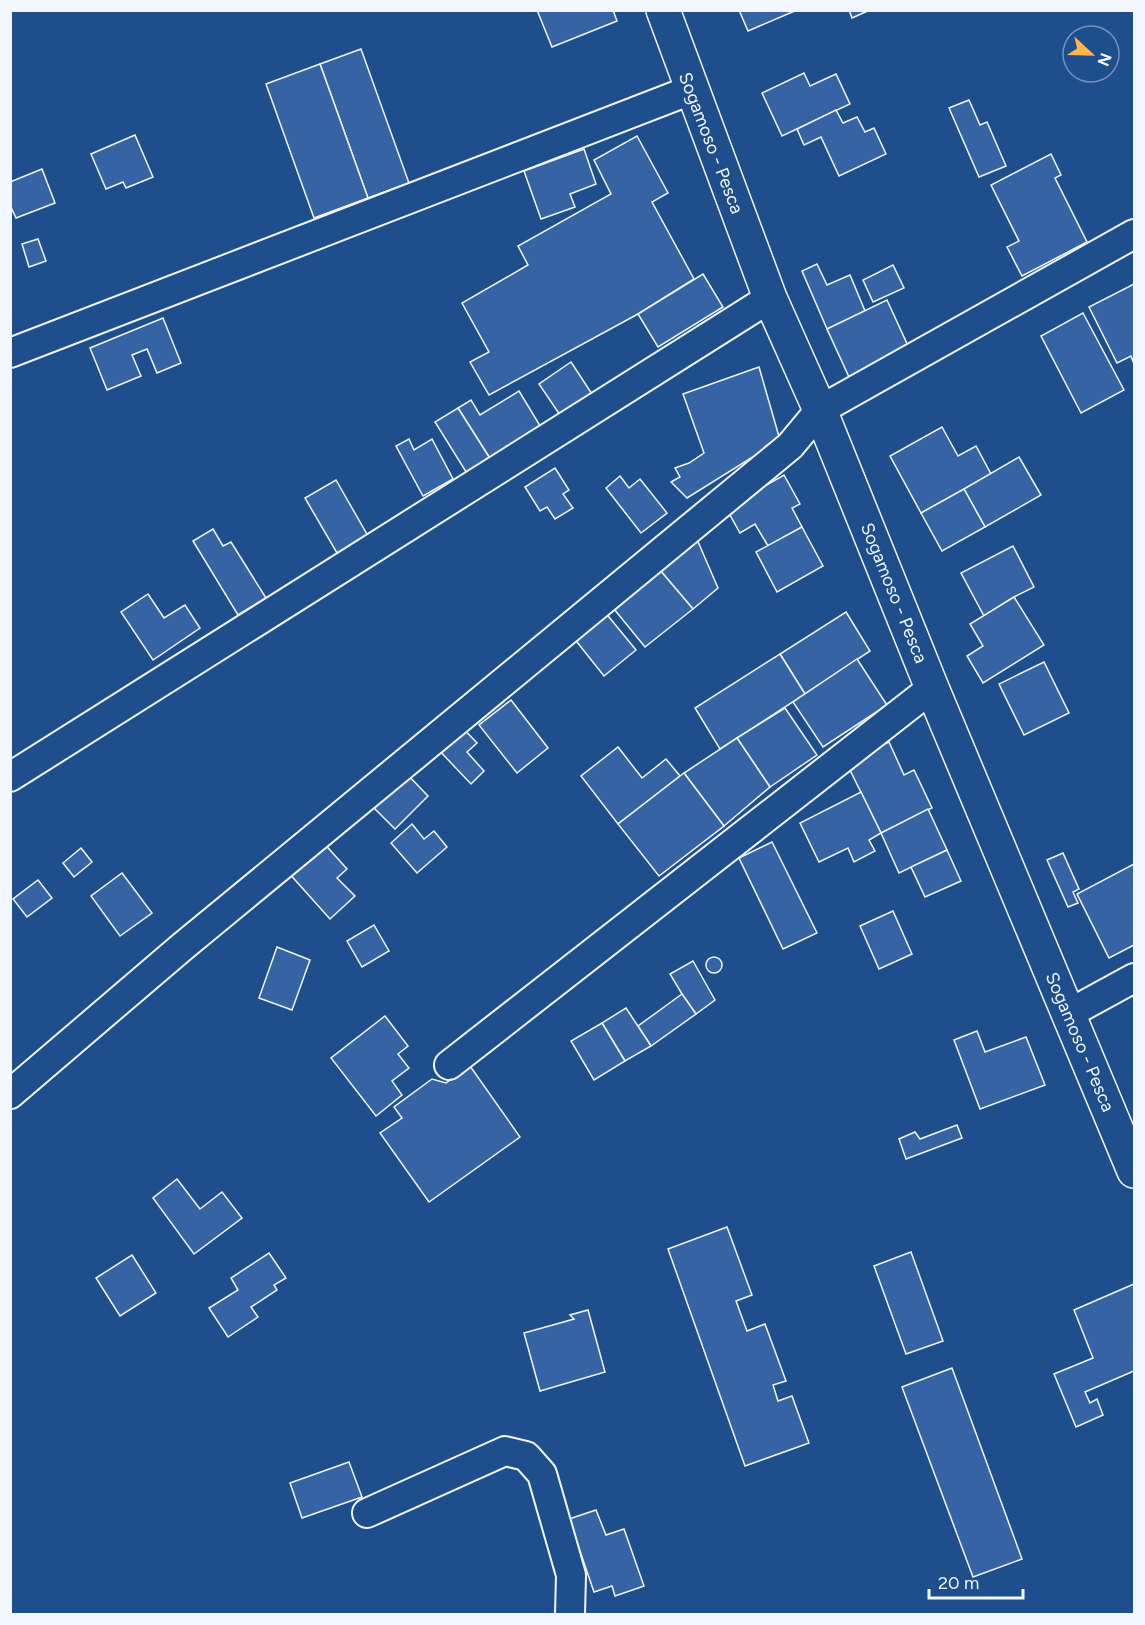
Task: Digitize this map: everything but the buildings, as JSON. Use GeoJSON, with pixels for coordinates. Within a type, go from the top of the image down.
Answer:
{"type":"FeatureCollection","features":[{"type":"Feature","properties":{"kind":"main road","name":"Sogamoso - Pesca"},"geometry":{"type":"LineString","coordinates":[[663,10],[770,298],[820,410],[932,688],[1134,1171]]}},
{"type":"Feature","properties":{"kind":"street"},"geometry":{"type":"LineString","coordinates":[[10,353],[691,90]]}},
{"type":"Feature","properties":{"kind":"street"},"geometry":{"type":"LineString","coordinates":[[10,1094],[182,947],[790,447],[820,410],[1134,234]]}},
{"type":"Feature","properties":{"kind":"street"},"geometry":{"type":"LineString","coordinates":[[10,777],[770,298]]}},
{"type":"Feature","properties":{"kind":"street"},"geometry":{"type":"LineString","coordinates":[[449,1065],[932,688]]}},
{"type":"Feature","properties":{"kind":"street"},"geometry":{"type":"LineString","coordinates":[[1068,1014],[1134,978]]}},
{"type":"Feature","properties":{"kind":"street"},"geometry":{"type":"LineString","coordinates":[[367,1513],[505,1451],[526,1456],[542,1474],[571,1575],[570,1614]]}}]}
